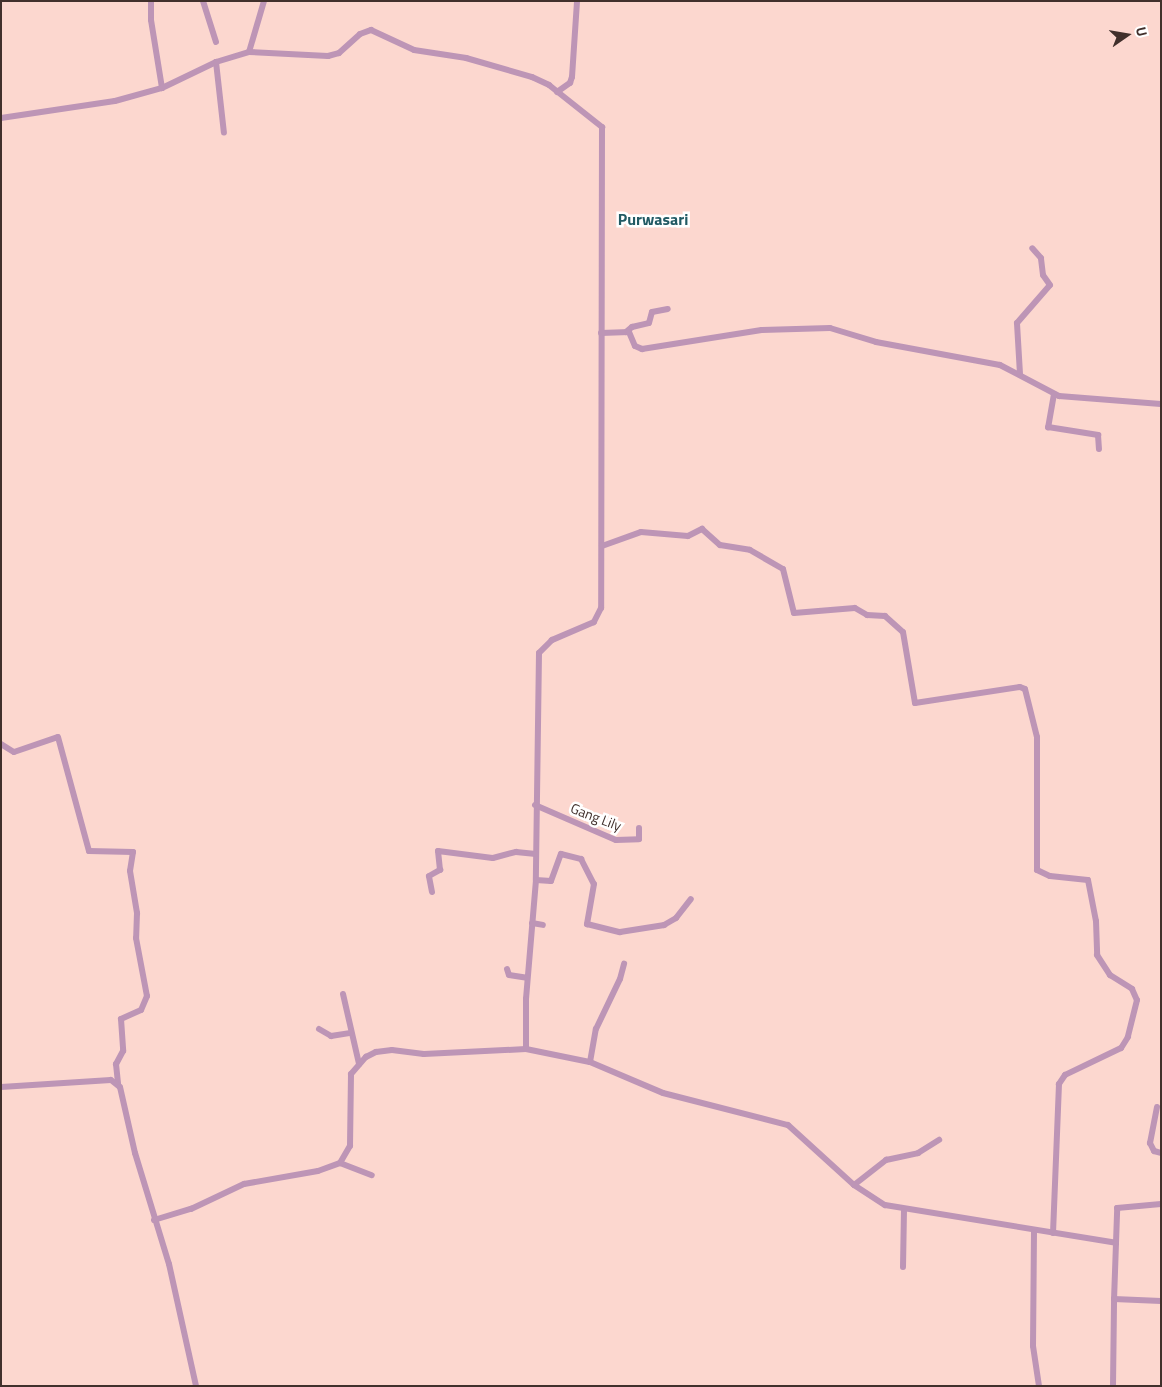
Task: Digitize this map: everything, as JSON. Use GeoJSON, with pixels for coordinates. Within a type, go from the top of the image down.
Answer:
{"type":"FeatureCollection","features":[{"type":"Feature","properties":{"kind":"street"},"geometry":{"type":"LineString","coordinates":[[151,1],[151,20],[162,88]]}},
{"type":"Feature","properties":{"kind":"street"},"geometry":{"type":"LineString","coordinates":[[203,1],[216,42]]}},
{"type":"Feature","properties":{"kind":"street"},"geometry":{"type":"LineString","coordinates":[[250,52],[264,1]]}},
{"type":"Feature","properties":{"kind":"street"},"geometry":{"type":"LineString","coordinates":[[557,92],[570,83],[572,77],[577,1]]}},
{"type":"Feature","properties":{"kind":"street"},"geometry":{"type":"LineString","coordinates":[[1,118],[105,103],[162,88],[216,62],[250,52],[328,56],[340,53],[360,34],[371,30],[414,50],[466,58],[514,71],[557,92],[574,108],[602,127],[602,608],[598,618],[578,631],[552,640],[539,653],[535,805],[536,880],[527,978],[526,1049]]}},
{"type":"Feature","properties":{"kind":"street"},"geometry":{"type":"LineString","coordinates":[[216,62],[224,133]]}},
{"type":"Feature","properties":{"kind":"street"},"geometry":{"type":"LineString","coordinates":[[1020,374],[1017,323],[1050,287],[1042,275],[1041,258],[1032,248]]}},
{"type":"Feature","properties":{"kind":"street"},"geometry":{"type":"LineString","coordinates":[[626,332],[632,327],[648,324],[652,312],[668,309]]}},
{"type":"Feature","properties":{"kind":"street"},"geometry":{"type":"LineString","coordinates":[[601,333],[631,333],[635,346],[642,349],[762,330],[830,328],[884,344],[1000,365],[1020,374],[1054,394],[1130,404],[1161,404]]}},
{"type":"Feature","properties":{"kind":"street"},"geometry":{"type":"LineString","coordinates":[[1054,394],[1048,427],[1098,435],[1099,449]]}},
{"type":"Feature","properties":{"kind":"street"},"geometry":{"type":"LineString","coordinates":[[602,546],[641,532],[688,536],[702,529],[722,546],[750,550],[783,569],[794,613],[855,608],[867,616],[885,616],[903,632],[915,703],[1020,687],[1025,689],[1037,733],[1038,870],[1050,876],[1088,880],[1096,921],[1097,955],[1110,975],[1132,988],[1137,1000],[1128,1037],[1121,1048],[1059,1082],[1053,1234]]}},
{"type":"Feature","properties":{"kind":"street"},"geometry":{"type":"LineString","coordinates":[[1,744],[14,752],[58,737],[89,851],[133,852],[130,876],[137,913],[136,938],[147,996],[141,1010],[121,1019],[123,1051],[116,1064],[118,1084],[154,1220],[169,1264],[196,1386]]}},
{"type":"Feature","properties":{"kind":"street","name":"Gang Lily"},"geometry":{"type":"LineString","coordinates":[[535,805],[616,840],[638,839],[639,828]]}},
{"type":"Feature","properties":{"kind":"street"},"geometry":{"type":"LineString","coordinates":[[432,892],[429,876],[440,870],[438,851],[493,858],[516,852],[536,854]]}},
{"type":"Feature","properties":{"kind":"street"},"geometry":{"type":"LineString","coordinates":[[536,880],[550,881],[560,854],[581,859],[594,884],[586,924],[620,932],[664,925],[676,918],[691,899]]}},
{"type":"Feature","properties":{"kind":"street"},"geometry":{"type":"LineString","coordinates":[[532,923],[543,925]]}},
{"type":"Feature","properties":{"kind":"street"},"geometry":{"type":"LineString","coordinates":[[590,1062],[596,1029],[620,979],[624,964]]}},
{"type":"Feature","properties":{"kind":"street"},"geometry":{"type":"LineString","coordinates":[[507,969],[508,975],[527,978]]}},
{"type":"Feature","properties":{"kind":"street"},"geometry":{"type":"LineString","coordinates":[[343,994],[358,1064]]}},
{"type":"Feature","properties":{"kind":"street"},"geometry":{"type":"LineString","coordinates":[[319,1029],[331,1036],[351,1033]]}},
{"type":"Feature","properties":{"kind":"street"},"geometry":{"type":"LineString","coordinates":[[154,1220],[191,1209],[244,1184],[318,1171],[340,1163],[350,1151],[348,1083],[358,1064],[376,1052],[392,1050],[424,1054],[485,1048],[526,1049],[590,1062],[663,1093],[788,1126],[854,1186],[885,1205],[1034,1232],[1116,1243]]}},
{"type":"Feature","properties":{"kind":"street"},"geometry":{"type":"LineString","coordinates":[[1,1087],[110,1080],[118,1084]]}},
{"type":"Feature","properties":{"kind":"street"},"geometry":{"type":"LineString","coordinates":[[1157,1107],[1150,1143],[1154,1151],[1161,1153]]}},
{"type":"Feature","properties":{"kind":"street"},"geometry":{"type":"LineString","coordinates":[[854,1186],[881,1163],[898,1156],[918,1153],[939,1140]]}},
{"type":"Feature","properties":{"kind":"street"},"geometry":{"type":"LineString","coordinates":[[340,1163],[372,1174]]}},
{"type":"Feature","properties":{"kind":"street"},"geometry":{"type":"LineString","coordinates":[[1113,1386],[1117,1208],[1161,1204]]}},
{"type":"Feature","properties":{"kind":"street"},"geometry":{"type":"LineString","coordinates":[[903,1267],[904,1209]]}},
{"type":"Feature","properties":{"kind":"street"},"geometry":{"type":"LineString","coordinates":[[1034,1232],[1033,1346],[1039,1386]]}},
{"type":"Feature","properties":{"kind":"street"},"geometry":{"type":"LineString","coordinates":[[1114,1299],[1161,1300]]}},
{"type":"Feature","properties":{"kind":"district","name":"Purwasari"},"geometry":{"type":"Point","coordinates":[653,219]}}]}
